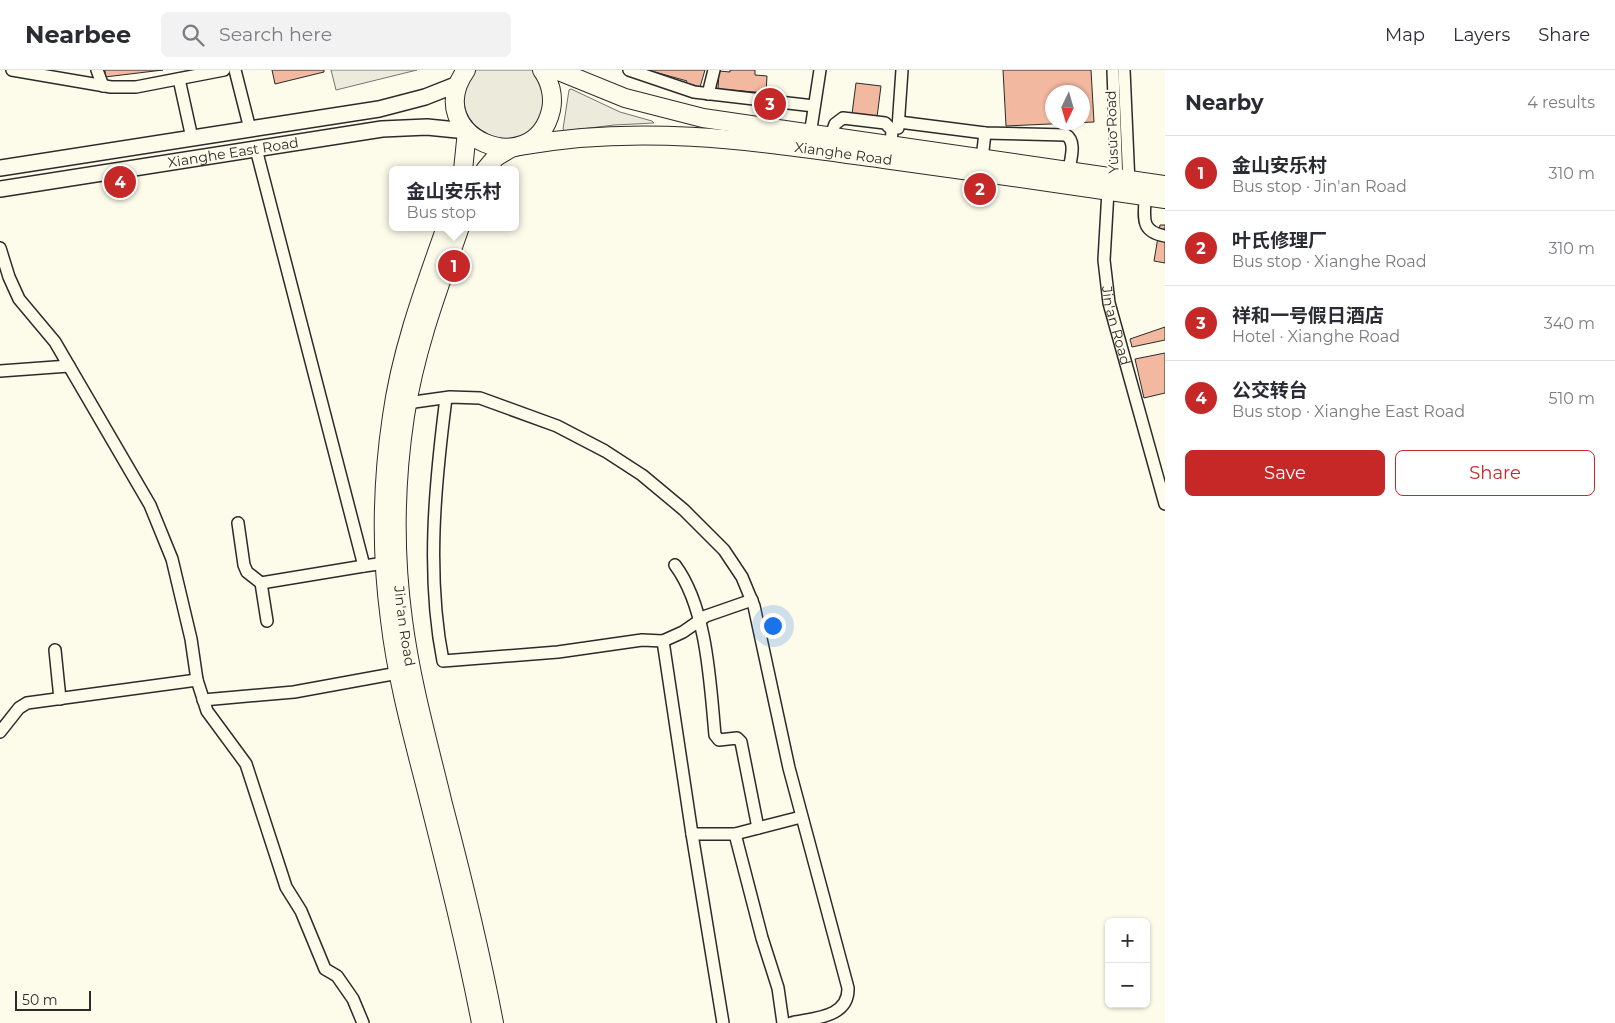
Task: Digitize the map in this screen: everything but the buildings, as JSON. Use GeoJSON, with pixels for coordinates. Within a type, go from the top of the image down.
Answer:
{"type":"FeatureCollection","features":[{"type":"Feature","properties":{"kind":"highway"},"geometry":{"type":"LineString","coordinates":[[488,166],[496,157],[542,130],[552,106],[551,88],[542,70]]}},
{"type":"Feature","properties":{"kind":"highway","name":"Xianghe Road"},"geometry":{"type":"LineString","coordinates":[[556,70],[625,98],[663,109],[810,135],[1069,171],[1165,199]]}},
{"type":"Feature","properties":{"kind":"highway"},"geometry":{"type":"LineString","coordinates":[[460,75],[456,110],[467,131],[484,144],[515,147]]}},
{"type":"Feature","properties":{"kind":"highway"},"geometry":{"type":"LineString","coordinates":[[464,166],[467,131]]}},
{"type":"Feature","properties":{"kind":"highway","name":"Xianghe Road"},"geometry":{"type":"LineString","coordinates":[[515,147],[604,134],[709,137],[1124,188],[1165,185]]}},
{"type":"Feature","properties":{"kind":"highway","name":"Jin'an Road"},"geometry":{"type":"LineString","coordinates":[[445,231],[410,331],[397,385],[388,444],[384,508],[385,563],[390,620],[398,673],[412,736],[461,927],[481,1023]]}},
{"type":"Feature","properties":{"kind":"highway","name":"Jin'an Road"},"geometry":{"type":"LineString","coordinates":[[459,231],[423,335],[407,403],[401,446],[398,568],[403,618],[416,696],[474,924],[494,1023]]}},
{"type":"Feature","properties":{"kind":"main road","name":"Xianghe East Road"},"geometry":{"type":"LineString","coordinates":[[0,168],[379,109],[425,97],[460,75]]}},
{"type":"Feature","properties":{"kind":"main road","name":"Xianghe East Road"},"geometry":{"type":"LineString","coordinates":[[0,189],[397,128],[427,127],[467,131]]}},
{"type":"Feature","properties":{"kind":"street"},"geometry":{"type":"LineString","coordinates":[[12,70],[104,86],[136,87],[224,70]]}},
{"type":"Feature","properties":{"kind":"street"},"geometry":{"type":"LineString","coordinates":[[97,70],[104,86]]}},
{"type":"Feature","properties":{"kind":"street"},"geometry":{"type":"LineString","coordinates":[[235,70],[250,129]]}},
{"type":"Feature","properties":{"kind":"street"},"geometry":{"type":"LineString","coordinates":[[630,70],[694,92],[814,106]]}},
{"type":"Feature","properties":{"kind":"street"},"geometry":{"type":"LineString","coordinates":[[708,94],[714,70]]}},
{"type":"Feature","properties":{"kind":"street"},"geometry":{"type":"LineString","coordinates":[[810,135],[820,70]]}},
{"type":"Feature","properties":{"kind":"street"},"geometry":{"type":"LineString","coordinates":[[893,146],[899,122],[902,70]]}},
{"type":"Feature","properties":{"kind":"street","name":"Yusuo Road"},"geometry":{"type":"LineString","coordinates":[[1113,70],[1124,188]]}},
{"type":"Feature","properties":{"kind":"street","name":"Yusuo Road"},"geometry":{"type":"LineString","coordinates":[[1124,70],[1124,188]]}},
{"type":"Feature","properties":{"kind":"street"},"geometry":{"type":"LineString","coordinates":[[179,79],[192,138]]}},
{"type":"Feature","properties":{"kind":"street"},"geometry":{"type":"LineString","coordinates":[[899,122],[985,133],[1066,135],[1070,138],[1072,144],[1069,171]]}},
{"type":"Feature","properties":{"kind":"street"},"geometry":{"type":"LineString","coordinates":[[982,159],[985,133]]}},
{"type":"Feature","properties":{"kind":"street"},"geometry":{"type":"LineString","coordinates":[[256,149],[364,566]]}},
{"type":"Feature","properties":{"kind":"street"},"geometry":{"type":"LineString","coordinates":[[1124,188],[1149,230],[1154,234],[1165,236]]}},
{"type":"Feature","properties":{"kind":"street","name":"Jin'an Road"},"geometry":{"type":"LineString","coordinates":[[1124,188],[1104,260],[1106,288],[1165,504]]}},
{"type":"Feature","properties":{"kind":"street"},"geometry":{"type":"LineString","coordinates":[[0,248],[9,277],[19,299],[55,342],[89,397],[150,505],[172,559],[191,639],[197,680],[207,711],[246,764],[286,887],[301,911],[325,969],[338,976],[353,999],[363,1023]]}},
{"type":"Feature","properties":{"kind":"street"},"geometry":{"type":"LineString","coordinates":[[0,372],[69,366]]}},
{"type":"Feature","properties":{"kind":"street"},"geometry":{"type":"LineString","coordinates":[[446,398],[437,476],[434,524],[437,614],[443,661],[558,652],[642,640],[663,641],[683,632],[706,616],[752,600]]}},
{"type":"Feature","properties":{"kind":"street"},"geometry":{"type":"LineString","coordinates":[[407,403],[446,398],[480,398],[532,415],[581,438],[624,462],[664,492],[724,550],[742,577],[752,600],[802,817],[848,993],[843,1006],[834,1013],[791,1023]]}},
{"type":"Feature","properties":{"kind":"street"},"geometry":{"type":"LineString","coordinates":[[1152,458],[1165,460]]}},
{"type":"Feature","properties":{"kind":"street"},"geometry":{"type":"LineString","coordinates":[[238,522],[244,565],[247,572],[261,583],[267,622]]}},
{"type":"Feature","properties":{"kind":"street"},"geometry":{"type":"LineString","coordinates":[[261,583],[385,563]]}},
{"type":"Feature","properties":{"kind":"street"},"geometry":{"type":"LineString","coordinates":[[675,565],[690,592],[709,666],[715,735],[719,740],[737,738],[741,742],[758,828]]}},
{"type":"Feature","properties":{"kind":"street"},"geometry":{"type":"LineString","coordinates":[[663,641],[723,1023]]}},
{"type":"Feature","properties":{"kind":"street"},"geometry":{"type":"LineString","coordinates":[[55,650],[60,699]]}},
{"type":"Feature","properties":{"kind":"street"},"geometry":{"type":"LineString","coordinates":[[203,700],[294,692],[398,673]]}},
{"type":"Feature","properties":{"kind":"street"},"geometry":{"type":"LineString","coordinates":[[0,732],[19,708],[27,703],[197,680]]}},
{"type":"Feature","properties":{"kind":"street"},"geometry":{"type":"LineString","coordinates":[[692,834],[735,834],[802,817]]}},
{"type":"Feature","properties":{"kind":"street"},"geometry":{"type":"LineString","coordinates":[[735,834],[762,938],[778,988],[783,1023]]}},
{"type":"Feature","properties":{"kind":"shaded area"},"geometry":{"type":"Polygon","coordinates":[[[331,70],[417,70],[336,90],[331,70]]]}},
{"type":"Feature","properties":{"kind":"shaded area"},"geometry":{"type":"Polygon","coordinates":[[[476,70],[533,70],[541,82],[544,96],[543,106],[536,126],[522,136],[505,139],[488,134],[474,124],[465,109],[465,91],[476,70]]]}},
{"type":"Feature","properties":{"kind":"shaded area"},"geometry":{"type":"Polygon","coordinates":[[[571,89],[620,112],[654,123],[614,125],[565,131],[563,129],[569,90],[571,89]]]}},
{"type":"Feature","properties":{"kind":"place","name":"祥和一号假日酒店"},"geometry":{"type":"Point","coordinates":[770,104]}},
{"type":"Feature","properties":{"kind":"place","name":"公交转台"},"geometry":{"type":"Point","coordinates":[120,182]}},
{"type":"Feature","properties":{"kind":"place","name":"叶氏修理厂"},"geometry":{"type":"Point","coordinates":[980,189]}},
{"type":"Feature","properties":{"kind":"place","name":"金山安乐村"},"geometry":{"type":"Point","coordinates":[454,266]}}]}
